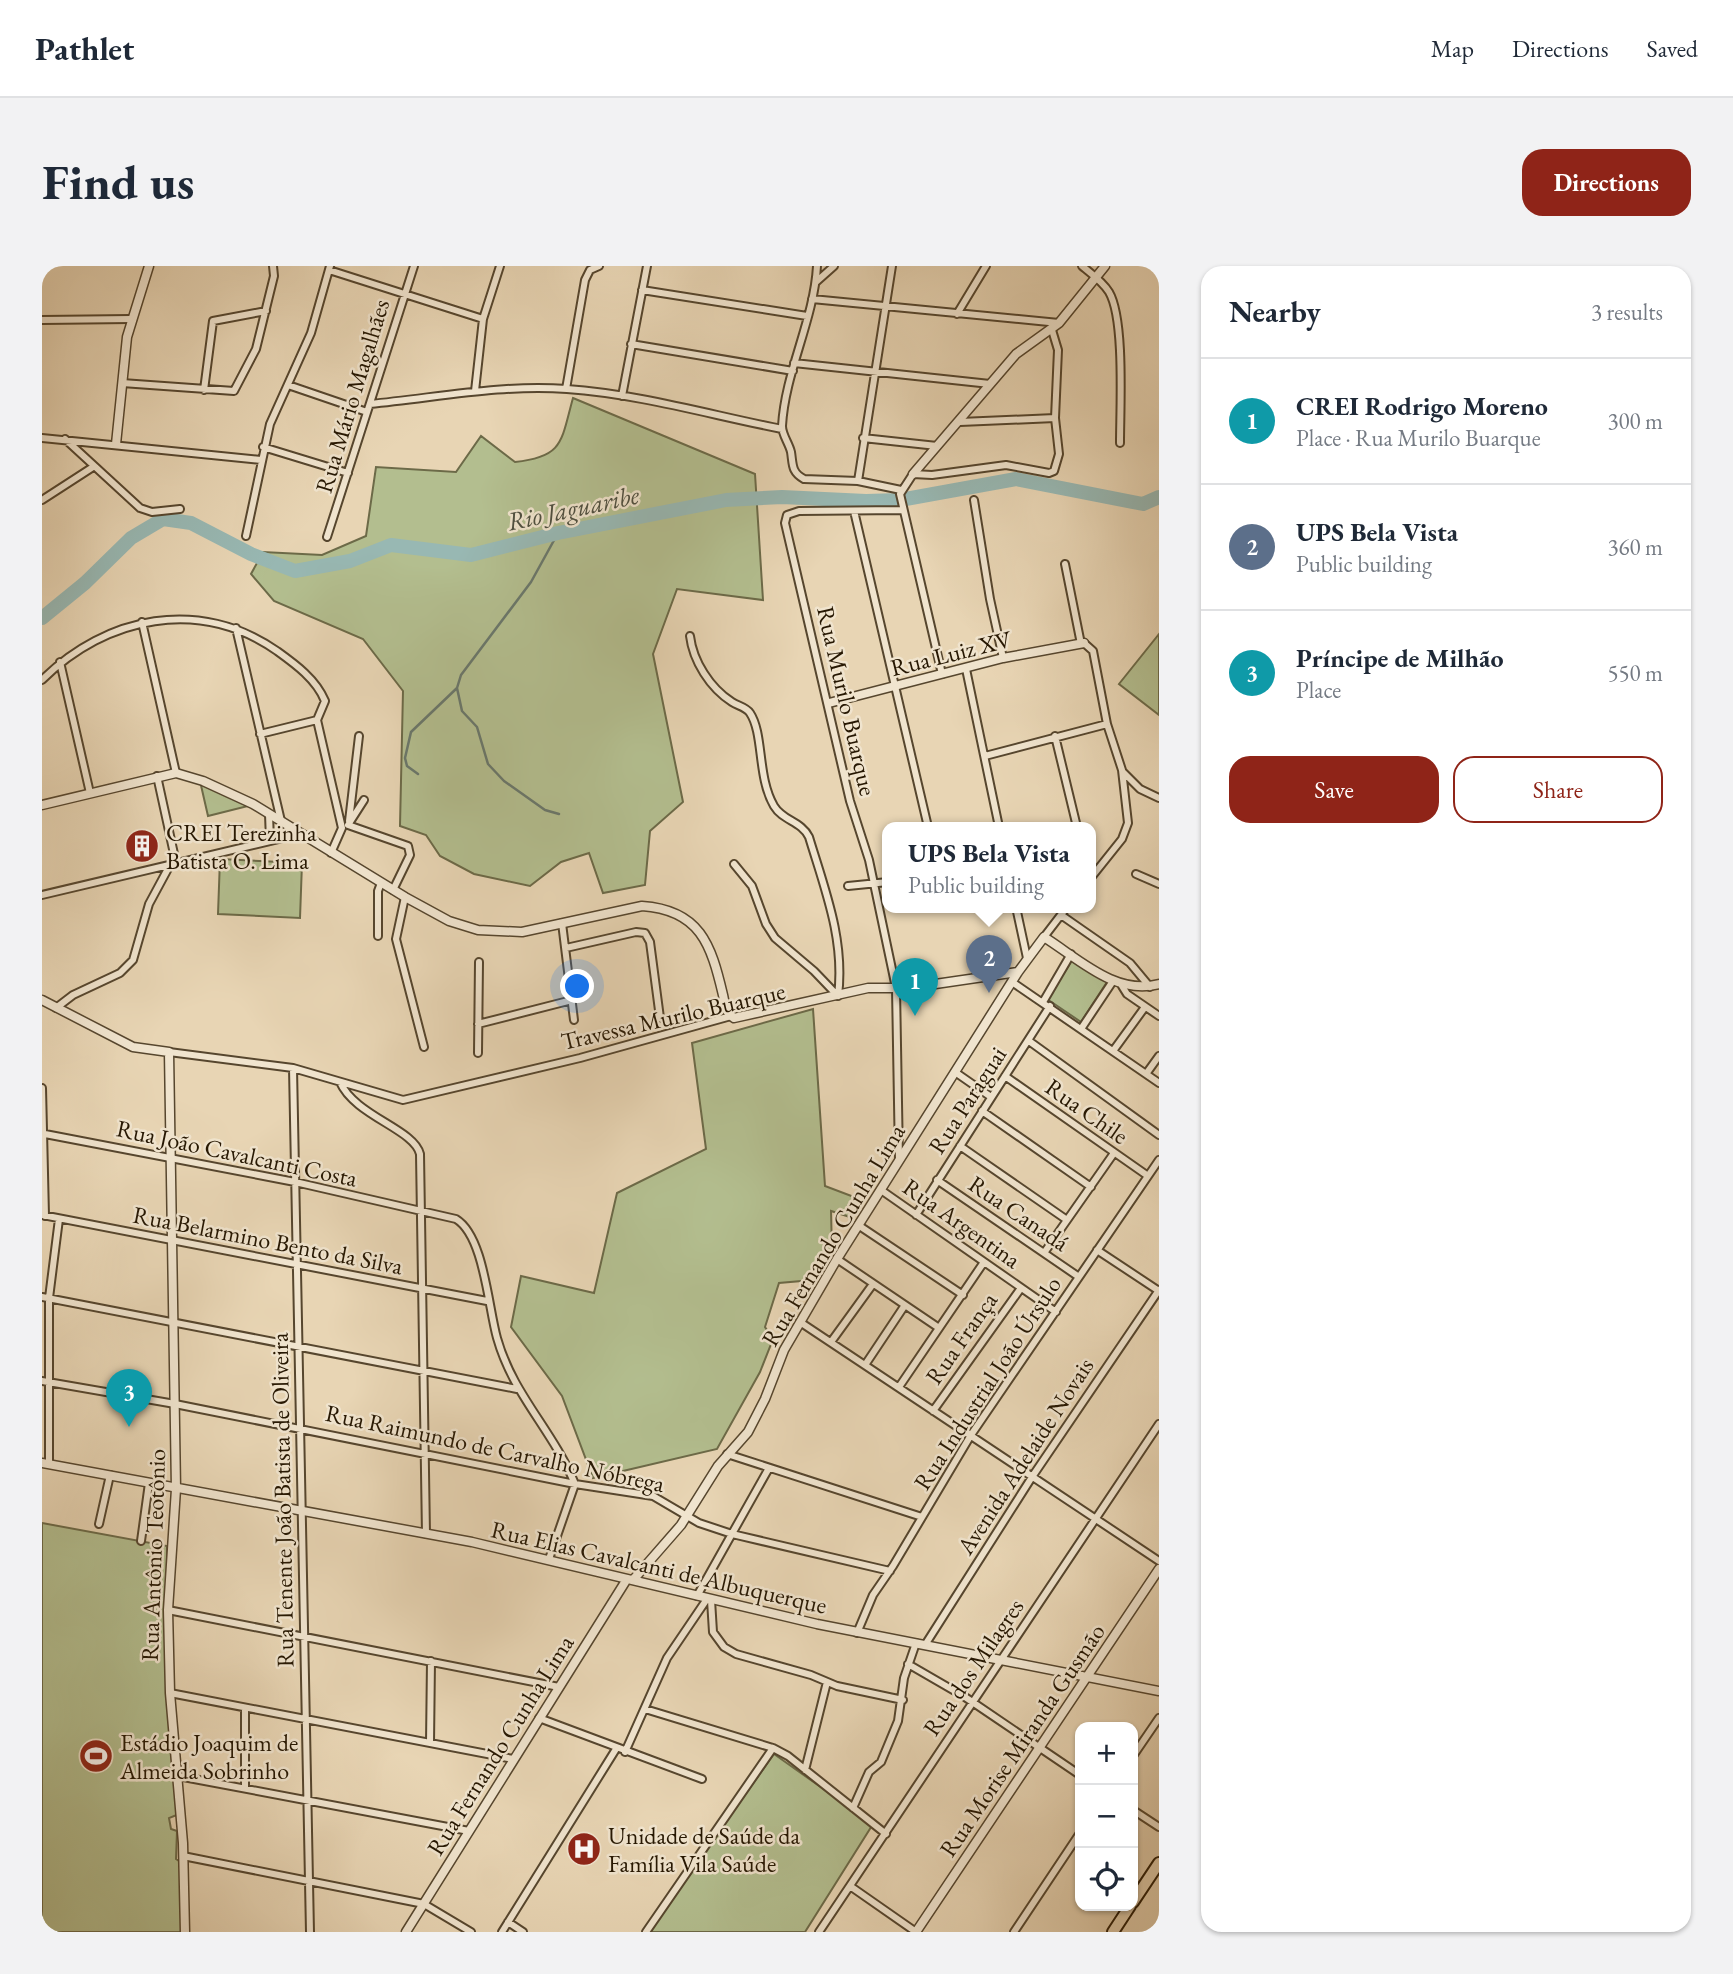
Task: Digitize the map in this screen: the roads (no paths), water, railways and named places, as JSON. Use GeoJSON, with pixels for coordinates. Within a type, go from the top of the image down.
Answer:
{"type":"FeatureCollection","features":[{"type":"Feature","properties":{"kind":"main road"},"geometry":{"type":"LineString","coordinates":[[1138,1895],[1159,1863]]}},
{"type":"Feature","properties":{"kind":"main road"},"geometry":{"type":"LineString","coordinates":[[1113,1932],[1127,1911]]}},
{"type":"Feature","properties":{"kind":"street"},"geometry":{"type":"LineString","coordinates":[[116,444],[131,319],[149,266]]}},
{"type":"Feature","properties":{"kind":"street"},"geometry":{"type":"LineString","coordinates":[[122,383],[227,392],[237,388],[248,367],[266,311],[274,276],[273,266]]}},
{"type":"Feature","properties":{"kind":"street","name":"Rua Mário Magalhães"},"geometry":{"type":"LineString","coordinates":[[327,537],[414,266]]}},
{"type":"Feature","properties":{"kind":"street"},"geometry":{"type":"LineString","coordinates":[[475,391],[484,319],[500,266]]}},
{"type":"Feature","properties":{"kind":"street"},"geometry":{"type":"LineString","coordinates":[[566,389],[585,280],[590,270],[599,266]]}},
{"type":"Feature","properties":{"kind":"street"},"geometry":{"type":"LineString","coordinates":[[622,396],[647,266]]}},
{"type":"Feature","properties":{"kind":"street"},"geometry":{"type":"LineString","coordinates":[[817,266],[816,282],[794,367],[782,429],[791,452],[791,465],[798,476],[814,481],[858,481],[901,492]]}},
{"type":"Feature","properties":{"kind":"street"},"geometry":{"type":"LineString","coordinates":[[816,282],[834,266]]}},
{"type":"Feature","properties":{"kind":"street"},"geometry":{"type":"LineString","coordinates":[[858,481],[873,372],[887,306],[891,266]]}},
{"type":"Feature","properties":{"kind":"street"},"geometry":{"type":"LineString","coordinates":[[957,314],[986,266]]}},
{"type":"Feature","properties":{"kind":"street"},"geometry":{"type":"LineString","coordinates":[[1082,266],[1096,277],[1110,294],[1117,324],[1120,443]]}},
{"type":"Feature","properties":{"kind":"street"},"geometry":{"type":"LineString","coordinates":[[942,674],[901,508],[901,492],[913,474],[1016,354],[1055,327],[1105,266]]}},
{"type":"Feature","properties":{"kind":"street"},"geometry":{"type":"LineString","coordinates":[[246,536],[263,447],[311,333],[330,268],[404,296],[484,319]]}},
{"type":"Feature","properties":{"kind":"street"},"geometry":{"type":"LineString","coordinates":[[642,290],[807,316]]}},
{"type":"Feature","properties":{"kind":"street"},"geometry":{"type":"LineString","coordinates":[[812,299],[1055,327]]}},
{"type":"Feature","properties":{"kind":"street"},"geometry":{"type":"LineString","coordinates":[[204,390],[213,321],[266,311]]}},
{"type":"Feature","properties":{"kind":"street"},"geometry":{"type":"LineString","coordinates":[[42,320],[131,319]]}},
{"type":"Feature","properties":{"kind":"street"},"geometry":{"type":"LineString","coordinates":[[913,474],[932,475],[1006,465],[1051,472],[1059,454],[1055,418],[1058,350],[1055,327]]}},
{"type":"Feature","properties":{"kind":"street"},"geometry":{"type":"LineString","coordinates":[[631,344],[794,367],[990,384]]}},
{"type":"Feature","properties":{"kind":"street"},"geometry":{"type":"LineString","coordinates":[[288,385],[367,412]]}},
{"type":"Feature","properties":{"kind":"street"},"geometry":{"type":"LineString","coordinates":[[370,404],[475,391],[566,389],[622,396],[782,429]]}},
{"type":"Feature","properties":{"kind":"street"},"geometry":{"type":"LineString","coordinates":[[960,422],[1055,418]]}},
{"type":"Feature","properties":{"kind":"street"},"geometry":{"type":"LineString","coordinates":[[42,438],[261,460]]}},
{"type":"Feature","properties":{"kind":"street"},"geometry":{"type":"LineString","coordinates":[[863,438],[937,446]]}},
{"type":"Feature","properties":{"kind":"street"},"geometry":{"type":"LineString","coordinates":[[65,439],[144,511],[180,509]]}},
{"type":"Feature","properties":{"kind":"street"},"geometry":{"type":"LineString","coordinates":[[263,447],[348,473]]}},
{"type":"Feature","properties":{"kind":"street"},"geometry":{"type":"LineString","coordinates":[[44,498],[93,467]]}},
{"type":"Feature","properties":{"kind":"street"},"geometry":{"type":"LineString","coordinates":[[974,500],[990,599],[1003,658]]}},
{"type":"Feature","properties":{"kind":"street"},"geometry":{"type":"LineString","coordinates":[[901,508],[854,511],[927,822]]}},
{"type":"Feature","properties":{"kind":"street","name":"Rua Murilo Buarque"},"geometry":{"type":"LineString","coordinates":[[854,511],[799,511],[787,515],[785,523],[850,801],[874,882],[896,988],[899,1159]]}},
{"type":"Feature","properties":{"kind":"street"},"geometry":{"type":"LineString","coordinates":[[1065,564],[1082,643],[1093,652],[1107,723],[1122,770],[1128,816],[1125,835],[1096,871]]}},
{"type":"Feature","properties":{"kind":"street"},"geometry":{"type":"LineString","coordinates":[[42,680],[60,662],[91,641],[142,622],[196,619],[236,628],[286,657],[315,684],[325,701],[317,720],[345,827]]}},
{"type":"Feature","properties":{"kind":"street"},"geometry":{"type":"LineString","coordinates":[[142,622],[176,773]]}},
{"type":"Feature","properties":{"kind":"street"},"geometry":{"type":"LineString","coordinates":[[236,628],[281,821]]}},
{"type":"Feature","properties":{"kind":"street"},"geometry":{"type":"LineString","coordinates":[[690,636],[695,657],[703,672],[731,702],[748,710],[757,727],[762,778],[774,806],[783,817],[804,827],[809,836],[840,943],[838,996]]}},
{"type":"Feature","properties":{"kind":"street","name":"Rua Luiz XV"},"geometry":{"type":"LineString","coordinates":[[829,702],[1003,658],[1082,643]]}},
{"type":"Feature","properties":{"kind":"street"},"geometry":{"type":"LineString","coordinates":[[60,662],[90,793]]}},
{"type":"Feature","properties":{"kind":"street"},"geometry":{"type":"LineString","coordinates":[[967,669],[998,822]]}},
{"type":"Feature","properties":{"kind":"street"},"geometry":{"type":"LineString","coordinates":[[260,734],[317,720]]}},
{"type":"Feature","properties":{"kind":"street"},"geometry":{"type":"LineString","coordinates":[[985,756],[1107,723]]}},
{"type":"Feature","properties":{"kind":"street"},"geometry":{"type":"LineString","coordinates":[[345,827],[359,736]]}},
{"type":"Feature","properties":{"kind":"street"},"geometry":{"type":"LineString","coordinates":[[1055,736],[1076,822]]}},
{"type":"Feature","properties":{"kind":"street"},"geometry":{"type":"LineString","coordinates":[[1122,770],[1140,789],[1159,798]]}},
{"type":"Feature","properties":{"kind":"street"},"geometry":{"type":"LineString","coordinates":[[42,805],[176,773],[223,789],[405,897],[449,921],[478,930],[522,932],[642,906],[662,907],[677,913],[702,934],[712,954],[731,1016]]}},
{"type":"Feature","properties":{"kind":"street"},"geometry":{"type":"LineString","coordinates":[[47,1005],[120,973],[134,960],[149,904],[173,864],[157,776]]}},
{"type":"Feature","properties":{"kind":"street"},"geometry":{"type":"LineString","coordinates":[[331,853],[364,800]]}},
{"type":"Feature","properties":{"kind":"street"},"geometry":{"type":"LineString","coordinates":[[269,814],[270,841]]}},
{"type":"Feature","properties":{"kind":"street"},"geometry":{"type":"LineString","coordinates":[[345,827],[408,846],[410,855],[393,890]]}},
{"type":"Feature","properties":{"kind":"street"},"geometry":{"type":"LineString","coordinates":[[42,895],[300,834]]}},
{"type":"Feature","properties":{"kind":"street"},"geometry":{"type":"LineString","coordinates":[[734,864],[752,886],[766,924],[775,938],[814,971],[838,996]]}},
{"type":"Feature","properties":{"kind":"street"},"geometry":{"type":"LineString","coordinates":[[1136,874],[1159,884]]}},
{"type":"Feature","properties":{"kind":"street"},"geometry":{"type":"LineString","coordinates":[[848,886],[882,882]]}},
{"type":"Feature","properties":{"kind":"street"},"geometry":{"type":"LineString","coordinates":[[378,936],[378,891],[381,883]]}},
{"type":"Feature","properties":{"kind":"street"},"geometry":{"type":"LineString","coordinates":[[405,897],[400,908],[396,939],[424,1047]]}},
{"type":"Feature","properties":{"kind":"street"},"geometry":{"type":"LineString","coordinates":[[1017,913],[1027,958]]}},
{"type":"Feature","properties":{"kind":"street"},"geometry":{"type":"LineString","coordinates":[[1061,915],[1130,963],[1154,985]]}},
{"type":"Feature","properties":{"kind":"street","name":"Rua Fernando Cunha Lima"},"geometry":{"type":"LineString","coordinates":[[406,1932],[539,1718],[630,1579],[688,1516],[727,1454],[756,1418],[784,1350],[837,1259],[1027,958],[1061,915]]}},
{"type":"Feature","properties":{"kind":"street"},"geometry":{"type":"LineString","coordinates":[[562,923],[575,1020]]}},
{"type":"Feature","properties":{"kind":"street"},"geometry":{"type":"LineString","coordinates":[[565,948],[636,932],[645,933],[650,942],[660,1018]]}},
{"type":"Feature","properties":{"kind":"street"},"geometry":{"type":"LineString","coordinates":[[1044,937],[1122,986],[1128,994],[1159,1016]]}},
{"type":"Feature","properties":{"kind":"street"},"geometry":{"type":"LineString","coordinates":[[1043,1002],[1071,954]]}},
{"type":"Feature","properties":{"kind":"street"},"geometry":{"type":"LineString","coordinates":[[478,1053],[479,962]]}},
{"type":"Feature","properties":{"kind":"street","name":"Travessa Murilo Buarque"},"geometry":{"type":"LineString","coordinates":[[169,1052],[293,1068],[390,1098],[414,1099],[708,1025],[731,1016],[748,1018],[868,988],[896,988],[1018,972]]}},
{"type":"Feature","properties":{"kind":"street"},"geometry":{"type":"LineString","coordinates":[[1081,1029],[1113,981]]}},
{"type":"Feature","properties":{"kind":"street"},"geometry":{"type":"LineString","coordinates":[[1012,982],[1159,1083]]}},
{"type":"Feature","properties":{"kind":"street"},"geometry":{"type":"LineString","coordinates":[[1122,986],[1154,985]]}},
{"type":"Feature","properties":{"kind":"street"},"geometry":{"type":"LineString","coordinates":[[478,1024],[572,1000]]}},
{"type":"Feature","properties":{"kind":"street"},"geometry":{"type":"LineString","coordinates":[[47,1005],[133,1047],[169,1052]]}},
{"type":"Feature","properties":{"kind":"street","name":"Rua Paraguai"},"geometry":{"type":"LineString","coordinates":[[916,1215],[1050,1006]]}},
{"type":"Feature","properties":{"kind":"street"},"geometry":{"type":"LineString","coordinates":[[1114,1051],[1145,1007]]}},
{"type":"Feature","properties":{"kind":"street"},"geometry":{"type":"LineString","coordinates":[[1028,1041],[1159,1135]]}},
{"type":"Feature","properties":{"kind":"street","name":"Rua Antônio Teotônio"},"geometry":{"type":"LineString","coordinates":[[169,1052],[176,1489],[168,1610],[170,1693],[178,1776],[185,1932]]}},
{"type":"Feature","properties":{"kind":"street"},"geometry":{"type":"LineString","coordinates":[[1146,1074],[1159,1056]]}},
{"type":"Feature","properties":{"kind":"street","name":"Rua Tenente João Batista de Oliveira"},"geometry":{"type":"LineString","coordinates":[[293,1068],[310,1932]]}},
{"type":"Feature","properties":{"kind":"street"},"geometry":{"type":"LineString","coordinates":[[955,1072],[991,1097]]}},
{"type":"Feature","properties":{"kind":"street","name":"Rua Chile"},"geometry":{"type":"LineString","coordinates":[[1005,1076],[1147,1176]]}},
{"type":"Feature","properties":{"kind":"street"},"geometry":{"type":"LineString","coordinates":[[340,1082],[356,1105],[416,1145],[420,1154],[426,1534]]}},
{"type":"Feature","properties":{"kind":"street"},"geometry":{"type":"LineString","coordinates":[[42,1088],[46,1134],[44,1216]]}},
{"type":"Feature","properties":{"kind":"street"},"geometry":{"type":"LineString","coordinates":[[982,1111],[1091,1187]]}},
{"type":"Feature","properties":{"kind":"street","name":"Rua João Cavalcanti Costa"},"geometry":{"type":"LineString","coordinates":[[46,1134],[295,1182],[456,1219],[469,1230],[503,1356],[517,1389],[554,1441],[575,1484]]}},
{"type":"Feature","properties":{"kind":"street"},"geometry":{"type":"LineString","coordinates":[[960,1146],[1067,1220]]}},
{"type":"Feature","properties":{"kind":"street"},"geometry":{"type":"LineString","coordinates":[[1044,1253],[1114,1153]]}},
{"type":"Feature","properties":{"kind":"street","name":"Rua Industrial João Úrsulo"},"geometry":{"type":"LineString","coordinates":[[858,1633],[873,1595],[971,1435],[1159,1160]]}},
{"type":"Feature","properties":{"kind":"street","name":"Rua Canadá"},"geometry":{"type":"LineString","coordinates":[[937,1180],[1079,1278]]}},
{"type":"Feature","properties":{"kind":"street","name":"Rua Argentina"},"geometry":{"type":"LineString","coordinates":[[881,1190],[1056,1312]]}},
{"type":"Feature","properties":{"kind":"street","name":"Rua Belarmino Bento da Silva"},"geometry":{"type":"LineString","coordinates":[[44,1216],[487,1301]]}},
{"type":"Feature","properties":{"kind":"street"},"geometry":{"type":"LineString","coordinates":[[46,1463],[51,1383],[45,1298],[59,1219]]}},
{"type":"Feature","properties":{"kind":"street"},"geometry":{"type":"LineString","coordinates":[[858,1225],[963,1295]]}},
{"type":"Feature","properties":{"kind":"street"},"geometry":{"type":"LineString","coordinates":[[1097,1250],[1159,1291]]}},
{"type":"Feature","properties":{"kind":"street"},"geometry":{"type":"LineString","coordinates":[[42,1256],[52,1258]]}},
{"type":"Feature","properties":{"kind":"street"},"geometry":{"type":"LineString","coordinates":[[837,1259],[939,1328]]}},
{"type":"Feature","properties":{"kind":"street"},"geometry":{"type":"LineString","coordinates":[[899,1387],[984,1262]]}},
{"type":"Feature","properties":{"kind":"street"},"geometry":{"type":"LineString","coordinates":[[831,1342],[873,1284]]}},
{"type":"Feature","properties":{"kind":"street","name":"Rua França"},"geometry":{"type":"LineString","coordinates":[[933,1411],[1021,1288]]}},
{"type":"Feature","properties":{"kind":"street","name":"Avenida Adelaide Novais"},"geometry":{"type":"LineString","coordinates":[[853,1808],[869,1772],[879,1764],[889,1744],[903,1700],[908,1664],[1159,1291]]}},
{"type":"Feature","properties":{"kind":"street"},"geometry":{"type":"LineString","coordinates":[[45,1298],[517,1389]]}},
{"type":"Feature","properties":{"kind":"street"},"geometry":{"type":"LineString","coordinates":[[865,1365],[905,1305]]}},
{"type":"Feature","properties":{"kind":"street"},"geometry":{"type":"LineString","coordinates":[[800,1322],[1159,1561]]}},
{"type":"Feature","properties":{"kind":"street","name":"Rua Raimundo de Carvalho Nóbrega"},"geometry":{"type":"LineString","coordinates":[[42,1381],[299,1427],[575,1484],[653,1496],[688,1516],[732,1534],[890,1570]]}},
{"type":"Feature","properties":{"kind":"street","name":"Rua dos Milagres"},"geometry":{"type":"LineString","coordinates":[[819,1932],[1159,1424]]}},
{"type":"Feature","properties":{"kind":"street"},"geometry":{"type":"LineString","coordinates":[[727,1454],[922,1517]]}},
{"type":"Feature","properties":{"kind":"street","name":"Rua Elias Cavalcanti de Albuquerque"},"geometry":{"type":"LineString","coordinates":[[46,1463],[549,1559],[858,1633],[1159,1690]]}},
{"type":"Feature","properties":{"kind":"street"},"geometry":{"type":"LineString","coordinates":[[697,1596],[769,1468]]}},
{"type":"Feature","properties":{"kind":"street"},"geometry":{"type":"LineString","coordinates":[[99,1524],[110,1475]]}},
{"type":"Feature","properties":{"kind":"street"},"geometry":{"type":"LineString","coordinates":[[141,1541],[149,1483]]}},
{"type":"Feature","properties":{"kind":"street"},"geometry":{"type":"LineString","coordinates":[[549,1559],[575,1484]]}},
{"type":"Feature","properties":{"kind":"street","name":"Rua Morise Miranda Gusmão"},"geometry":{"type":"LineString","coordinates":[[916,1932],[1159,1569]]}},
{"type":"Feature","properties":{"kind":"street"},"geometry":{"type":"LineString","coordinates":[[709,1599],[713,1632],[724,1647],[751,1660],[903,1700]]}},
{"type":"Feature","properties":{"kind":"street"},"geometry":{"type":"LineString","coordinates":[[625,1752],[671,1648],[709,1599]]}},
{"type":"Feature","properties":{"kind":"street"},"geometry":{"type":"LineString","coordinates":[[168,1610],[559,1687]]}},
{"type":"Feature","properties":{"kind":"street"},"geometry":{"type":"LineString","coordinates":[[429,1742],[431,1661]]}},
{"type":"Feature","properties":{"kind":"street"},"geometry":{"type":"LineString","coordinates":[[908,1664],[1075,1772]]}},
{"type":"Feature","properties":{"kind":"street"},"geometry":{"type":"LineString","coordinates":[[805,1770],[827,1682]]}},
{"type":"Feature","properties":{"kind":"street"},"geometry":{"type":"LineString","coordinates":[[170,1693],[513,1759]]}},
{"type":"Feature","properties":{"kind":"street"},"geometry":{"type":"LineString","coordinates":[[245,1788],[246,1707]]}},
{"type":"Feature","properties":{"kind":"street"},"geometry":{"type":"LineString","coordinates":[[645,1709],[773,1748],[886,1834]]}},
{"type":"Feature","properties":{"kind":"street"},"geometry":{"type":"LineString","coordinates":[[539,1718],[702,1779]]}},
{"type":"Feature","properties":{"kind":"street"},"geometry":{"type":"LineString","coordinates":[[1138,1749],[1159,1718]]}},
{"type":"Feature","properties":{"kind":"street"},"geometry":{"type":"LineString","coordinates":[[646,1932],[773,1748]]}},
{"type":"Feature","properties":{"kind":"street"},"geometry":{"type":"LineString","coordinates":[[502,1932],[617,1749]]}},
{"type":"Feature","properties":{"kind":"street"},"geometry":{"type":"LineString","coordinates":[[178,1776],[468,1831]]}},
{"type":"Feature","properties":{"kind":"street"},"geometry":{"type":"LineString","coordinates":[[1138,1813],[1159,1827]]}},
{"type":"Feature","properties":{"kind":"street"},"geometry":{"type":"LineString","coordinates":[[1014,1932],[1075,1840]]}},
{"type":"Feature","properties":{"kind":"street"},"geometry":{"type":"LineString","coordinates":[[183,1856],[424,1904],[471,1932]]}},
{"type":"Feature","properties":{"kind":"street"},"geometry":{"type":"LineString","coordinates":[[850,1886],[916,1932]]}},
{"type":"Feature","properties":{"kind":"street"},"geometry":{"type":"LineString","coordinates":[[508,1922],[523,1932]]}},
{"type":"Feature","properties":{"kind":"waterway","name":"Rio Jaguaribe"},"geometry":{"type":"LineString","coordinates":[[42,618],[85,583],[131,538],[163,519],[191,523],[251,554],[295,571],[350,561],[391,545],[471,555],[558,533],[726,500],[782,497],[900,500],[1016,479],[1143,504],[1159,497]]}},
{"type":"Feature","properties":{"kind":"waterway"},"geometry":{"type":"LineString","coordinates":[[558,533],[531,582],[461,675],[457,688],[462,711],[477,727],[488,764],[504,781],[545,810],[559,814]]}},
{"type":"Feature","properties":{"kind":"waterway"},"geometry":{"type":"LineString","coordinates":[[418,774],[407,766],[405,758],[411,732],[457,688]]}},
{"type":"Feature","properties":{"kind":"place","name":"CREI Terezinha Batista O. Lima"},"geometry":{"type":"Point","coordinates":[142,846]}},
{"type":"Feature","properties":{"kind":"place","name":"UPS Bela Vista"},"geometry":{"type":"Point","coordinates":[989,993]}},
{"type":"Feature","properties":{"kind":"place","name":"CREI Rodrigo Moreno"},"geometry":{"type":"Point","coordinates":[915,1016]}},
{"type":"Feature","properties":{"kind":"place","name":"Príncipe de Milhão"},"geometry":{"type":"Point","coordinates":[129,1427]}},
{"type":"Feature","properties":{"kind":"place","name":"Estádio Joaquim de Almeida Sobrinho"},"geometry":{"type":"Point","coordinates":[96,1756]}},
{"type":"Feature","properties":{"kind":"place","name":"Unidade de Saúde da Família Vila Saúde"},"geometry":{"type":"Point","coordinates":[584,1849]}}]}
